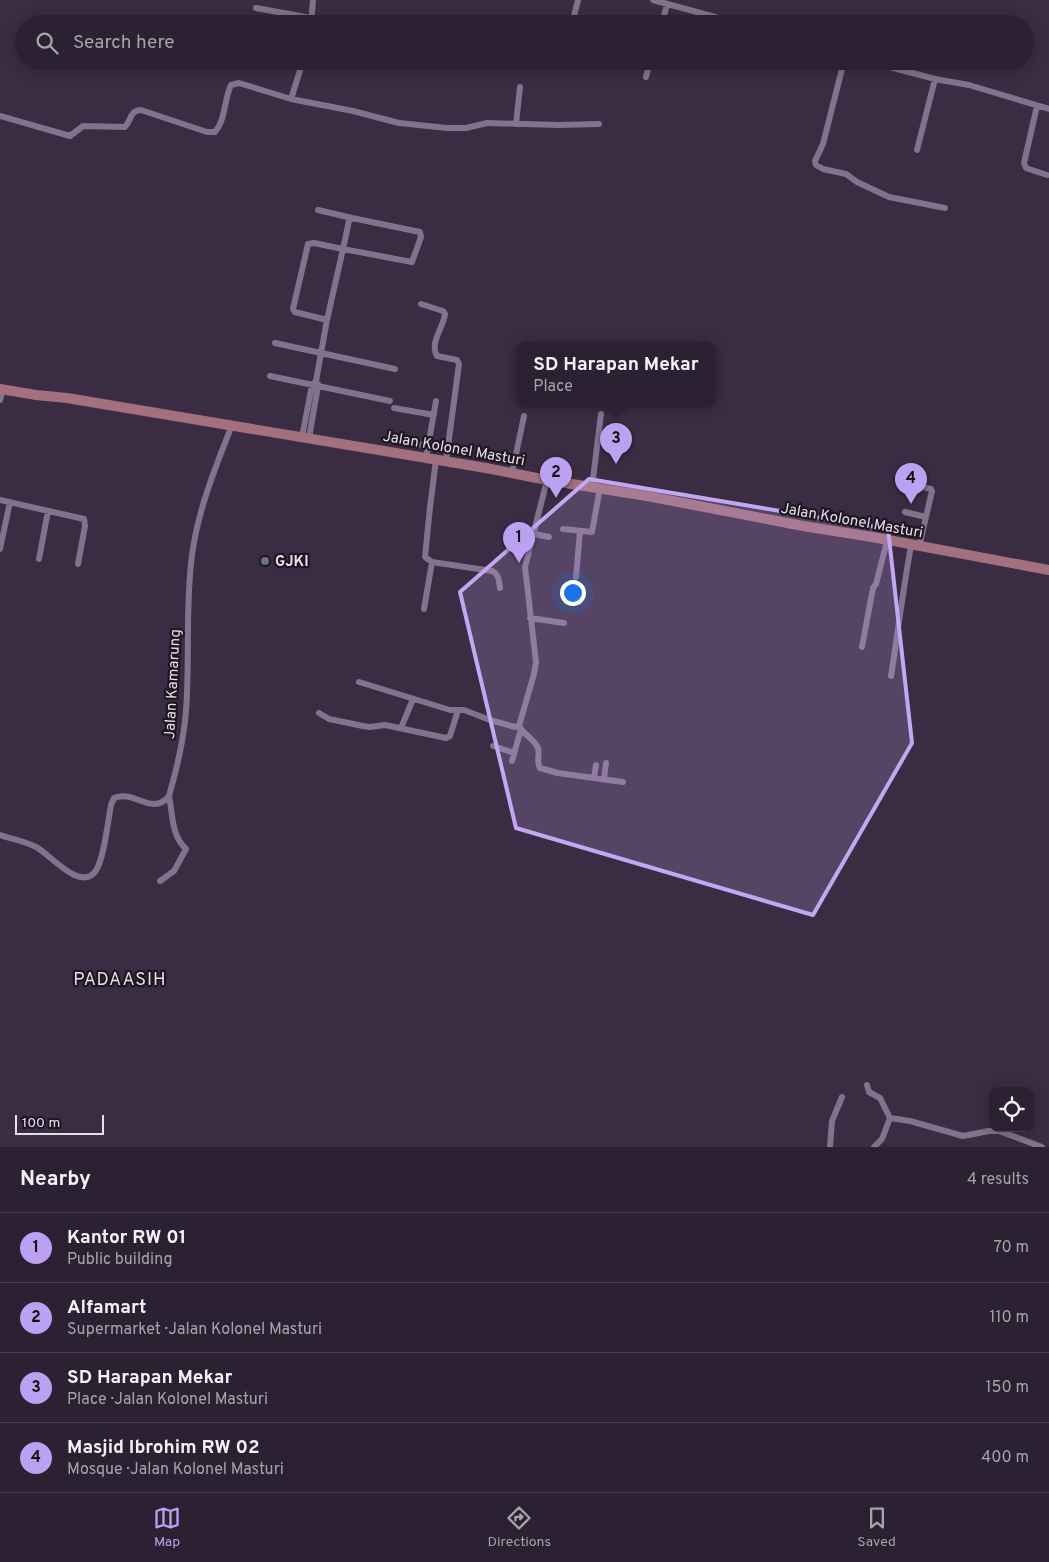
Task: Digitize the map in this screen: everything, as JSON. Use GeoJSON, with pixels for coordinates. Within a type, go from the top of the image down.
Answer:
{"type":"FeatureCollection","features":[{"type":"Feature","properties":{"kind":"main road","name":"Jalan Kolonel Masturi"},"geometry":{"type":"LineString","coordinates":[[1,393],[67,398],[305,437],[1049,570]]}},
{"type":"Feature","properties":{"kind":"street"},"geometry":{"type":"LineString","coordinates":[[312,15],[313,0]]}},
{"type":"Feature","properties":{"kind":"street"},"geometry":{"type":"LineString","coordinates":[[574,15],[578,0]]}},
{"type":"Feature","properties":{"kind":"street"},"geometry":{"type":"LineString","coordinates":[[654,0],[711,15]]}},
{"type":"Feature","properties":{"kind":"street"},"geometry":{"type":"LineString","coordinates":[[664,15],[667,4]]}},
{"type":"Feature","properties":{"kind":"street"},"geometry":{"type":"LineString","coordinates":[[256,8],[286,15]]}},
{"type":"Feature","properties":{"kind":"street"},"geometry":{"type":"LineString","coordinates":[[291,99],[300,70]]}},
{"type":"Feature","properties":{"kind":"street"},"geometry":{"type":"LineString","coordinates":[[646,77],[648,70]]}},
{"type":"Feature","properties":{"kind":"street"},"geometry":{"type":"LineString","coordinates":[[842,70],[823,144],[815,161],[816,165],[823,169],[846,174],[865,187],[889,197],[945,208]]}},
{"type":"Feature","properties":{"kind":"street"},"geometry":{"type":"LineString","coordinates":[[902,70],[935,79],[969,85],[1049,109]]}},
{"type":"Feature","properties":{"kind":"street"},"geometry":{"type":"LineString","coordinates":[[917,150],[935,79]]}},
{"type":"Feature","properties":{"kind":"street"},"geometry":{"type":"LineString","coordinates":[[0,116],[70,136],[83,126],[125,127],[132,114],[135,111],[141,110],[211,133],[218,129],[228,91],[233,83],[239,83],[291,99],[353,111],[399,123],[456,128],[466,128],[487,123],[599,124]]}},
{"type":"Feature","properties":{"kind":"street"},"geometry":{"type":"LineString","coordinates":[[516,124],[520,87]]}},
{"type":"Feature","properties":{"kind":"street"},"geometry":{"type":"LineString","coordinates":[[1036,106],[1024,163],[1026,168],[1047,175]]}},
{"type":"Feature","properties":{"kind":"street"},"geometry":{"type":"LineString","coordinates":[[318,210],[419,231],[421,234],[414,259],[410,262],[314,243],[306,246],[293,311],[327,320]]}},
{"type":"Feature","properties":{"kind":"street"},"geometry":{"type":"LineString","coordinates":[[305,437],[327,320],[349,221],[352,218]]}},
{"type":"Feature","properties":{"kind":"street"},"geometry":{"type":"LineString","coordinates":[[421,304],[443,311],[445,314],[434,351],[437,356],[457,360],[459,364],[432,459],[425,557],[432,562],[492,571],[498,576],[500,588]]}},
{"type":"Feature","properties":{"kind":"street"},"geometry":{"type":"LineString","coordinates":[[275,343],[395,368]]}},
{"type":"Feature","properties":{"kind":"street"},"geometry":{"type":"LineString","coordinates":[[270,376],[316,384],[390,401]]}},
{"type":"Feature","properties":{"kind":"street"},"geometry":{"type":"LineString","coordinates":[[432,459],[425,446],[434,416],[436,401]]}},
{"type":"Feature","properties":{"kind":"street"},"geometry":{"type":"LineString","coordinates":[[394,408],[434,416]]}},
{"type":"Feature","properties":{"kind":"street"},"geometry":{"type":"LineString","coordinates":[[563,529],[592,532],[601,414]]}},
{"type":"Feature","properties":{"kind":"street"},"geometry":{"type":"LineString","coordinates":[[512,473],[524,416]]}},
{"type":"Feature","properties":{"kind":"street","name":"Jalan Kamarung"},"geometry":{"type":"LineString","coordinates":[[169,796],[180,753],[186,712],[188,602],[192,554],[202,506],[232,425]]}},
{"type":"Feature","properties":{"kind":"street"},"geometry":{"type":"LineString","coordinates":[[388,439],[425,446]]}},
{"type":"Feature","properties":{"kind":"street"},"geometry":{"type":"LineString","coordinates":[[512,761],[536,666],[525,567],[547,480]]}},
{"type":"Feature","properties":{"kind":"street"},"geometry":{"type":"LineString","coordinates":[[891,676],[905,578],[926,517],[932,491],[922,487]]}},
{"type":"Feature","properties":{"kind":"street"},"geometry":{"type":"LineString","coordinates":[[0,500],[84,519],[85,526],[78,564]]}},
{"type":"Feature","properties":{"kind":"street"},"geometry":{"type":"LineString","coordinates":[[0,549],[10,502]]}},
{"type":"Feature","properties":{"kind":"street"},"geometry":{"type":"LineString","coordinates":[[39,558],[48,511]]}},
{"type":"Feature","properties":{"kind":"street"},"geometry":{"type":"LineString","coordinates":[[905,512],[926,517]]}},
{"type":"Feature","properties":{"kind":"street"},"geometry":{"type":"LineString","coordinates":[[576,577],[580,531]]}},
{"type":"Feature","properties":{"kind":"street"},"geometry":{"type":"LineString","coordinates":[[534,534],[549,537]]}},
{"type":"Feature","properties":{"kind":"street"},"geometry":{"type":"LineString","coordinates":[[862,647],[872,588],[876,584],[886,541]]}},
{"type":"Feature","properties":{"kind":"street"},"geometry":{"type":"LineString","coordinates":[[424,609],[432,562]]}},
{"type":"Feature","properties":{"kind":"street"},"geometry":{"type":"LineString","coordinates":[[530,618],[564,624]]}},
{"type":"Feature","properties":{"kind":"street"},"geometry":{"type":"LineString","coordinates":[[359,682],[450,710],[466,711],[490,720],[520,727],[537,747],[538,765],[540,768],[558,773],[623,782]]}},
{"type":"Feature","properties":{"kind":"street"},"geometry":{"type":"LineString","coordinates":[[401,728],[413,699]]}},
{"type":"Feature","properties":{"kind":"street"},"geometry":{"type":"LineString","coordinates":[[320,713],[330,719],[363,726],[385,725],[448,738],[458,710]]}},
{"type":"Feature","properties":{"kind":"street"},"geometry":{"type":"LineString","coordinates":[[493,746],[514,753]]}},
{"type":"Feature","properties":{"kind":"street"},"geometry":{"type":"LineString","coordinates":[[604,779],[606,763]]}},
{"type":"Feature","properties":{"kind":"street"},"geometry":{"type":"LineString","coordinates":[[594,778],[596,765]]}},
{"type":"Feature","properties":{"kind":"street"},"geometry":{"type":"LineString","coordinates":[[0,835],[36,847],[69,873],[87,876],[94,873],[99,863],[114,798],[127,796],[156,804],[165,801],[169,796]]}},
{"type":"Feature","properties":{"kind":"street"},"geometry":{"type":"LineString","coordinates":[[160,881],[174,871],[186,849],[178,841],[175,834],[169,796]]}},
{"type":"Feature","properties":{"kind":"street"},"geometry":{"type":"LineString","coordinates":[[867,1085],[869,1092],[880,1098],[890,1118],[882,1139],[874,1147]]}},
{"type":"Feature","properties":{"kind":"street"},"geometry":{"type":"LineString","coordinates":[[830,1147],[832,1121],[842,1097]]}},
{"type":"Feature","properties":{"kind":"street"},"geometry":{"type":"LineString","coordinates":[[890,1118],[963,1136],[999,1131],[1042,1147]]}},
{"type":"Feature","properties":{"kind":"highlighted area"},"geometry":{"type":"Polygon","coordinates":[[[589,479],[888,529],[912,743],[813,915],[516,828],[460,592],[589,479]]]}},
{"type":"Feature","properties":{"kind":"place","name":"SD Harapan Mekar"},"geometry":{"type":"Point","coordinates":[616,464]}},
{"type":"Feature","properties":{"kind":"place","name":"Alfamart"},"geometry":{"type":"Point","coordinates":[556,498]}},
{"type":"Feature","properties":{"kind":"place","name":"Masjid Ibrohim RW 02"},"geometry":{"type":"Point","coordinates":[911,504]}},
{"type":"Feature","properties":{"kind":"place","name":"GJKI"},"geometry":{"type":"Point","coordinates":[265,561]}},
{"type":"Feature","properties":{"kind":"place","name":"Kantor RW 01"},"geometry":{"type":"Point","coordinates":[519,563]}},
{"type":"Feature","properties":{"kind":"district","name":"PADAASIH"},"geometry":{"type":"Point","coordinates":[120,979]}}]}
